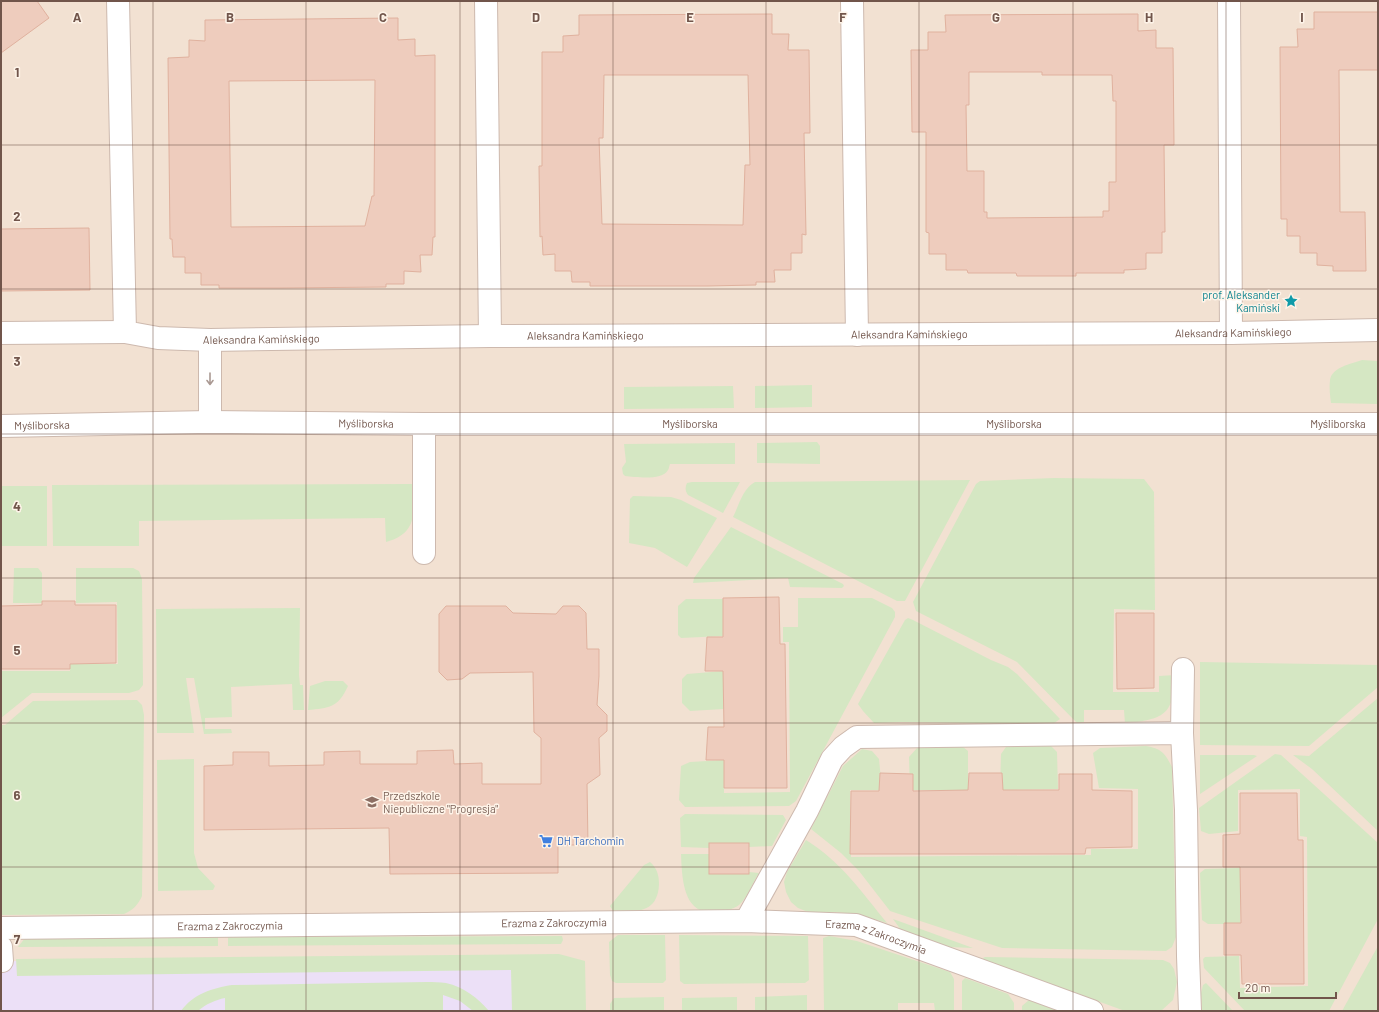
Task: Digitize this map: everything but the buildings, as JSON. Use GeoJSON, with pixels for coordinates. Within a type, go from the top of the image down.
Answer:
{"type":"FeatureCollection","features":[{"type":"Feature","properties":{"kind":"street"},"geometry":{"type":"LineString","coordinates":[[118,1],[125,332]]}},
{"type":"Feature","properties":{"kind":"street"},"geometry":{"type":"LineString","coordinates":[[486,1],[490,336]]}},
{"type":"Feature","properties":{"kind":"street"},"geometry":{"type":"LineString","coordinates":[[854,1],[857,335]]}},
{"type":"Feature","properties":{"kind":"street"},"geometry":{"type":"LineString","coordinates":[[1229,1],[1231,333]]}},
{"type":"Feature","properties":{"kind":"street","name":"Aleksandra Kamińskiego"},"geometry":{"type":"LineString","coordinates":[[1,333],[125,332],[158,338],[210,340],[490,336],[1231,333],[1378,330]]}},
{"type":"Feature","properties":{"kind":"street"},"geometry":{"type":"LineString","coordinates":[[210,340],[210,422]]}},
{"type":"Feature","properties":{"kind":"street","name":"Myśliborska"},"geometry":{"type":"LineString","coordinates":[[1,426],[210,422],[424,424],[1378,424]]}},
{"type":"Feature","properties":{"kind":"street"},"geometry":{"type":"LineString","coordinates":[[424,424],[424,553]]}},
{"type":"Feature","properties":{"kind":"street"},"geometry":{"type":"LineString","coordinates":[[1183,669],[1182,733],[1186,810],[1190,1011]]}},
{"type":"Feature","properties":{"kind":"street"},"geometry":{"type":"LineString","coordinates":[[746,921],[807,811],[832,759],[843,747],[857,737],[1182,733]]}},
{"type":"Feature","properties":{"kind":"street","name":"Erazma z Zakroczymia"},"geometry":{"type":"LineString","coordinates":[[1,928],[746,921],[856,925],[1092,1011]]}},
{"type":"Feature","properties":{"kind":"street"},"geometry":{"type":"LineString","coordinates":[[1,947],[2,961]]}},
{"type":"Feature","properties":{"kind":"shaded area"},"geometry":{"type":"Polygon","coordinates":[[[1,1],[1378,1],[1378,1011],[1,1011],[1,1]]]}},
{"type":"Feature","properties":{"kind":"shaded area"},"geometry":{"type":"Polygon","coordinates":[[[1,961],[521,963],[522,1011],[1,1011],[1,961]]]}},
{"type":"Feature","properties":{"kind":"green space"},"geometry":{"type":"Polygon","coordinates":[[[1362,360],[1378,361],[1378,404],[1331,403],[1331,376],[1338,369],[1362,360]]]}},
{"type":"Feature","properties":{"kind":"green space"},"geometry":{"type":"Polygon","coordinates":[[[812,385],[812,407],[755,408],[755,386],[812,385]]]}},
{"type":"Feature","properties":{"kind":"green space"},"geometry":{"type":"Polygon","coordinates":[[[733,386],[734,408],[624,409],[624,387],[733,386]]]}},
{"type":"Feature","properties":{"kind":"green space"},"geometry":{"type":"Polygon","coordinates":[[[817,442],[820,446],[820,464],[757,463],[757,443],[817,442]]]}},
{"type":"Feature","properties":{"kind":"green space"},"geometry":{"type":"Polygon","coordinates":[[[735,443],[735,464],[670,464],[665,473],[660,476],[648,478],[625,476],[623,474],[622,468],[626,462],[624,444],[735,443]]]}},
{"type":"Feature","properties":{"kind":"green space"},"geometry":{"type":"Polygon","coordinates":[[[1054,478],[1144,479],[1154,492],[1155,610],[1114,609],[1113,692],[1159,692],[1159,676],[1175,675],[1172,700],[1169,707],[1164,713],[1157,717],[1149,720],[1125,724],[1124,710],[1084,710],[1084,722],[1078,724],[1017,662],[916,611],[913,602],[976,484],[980,481],[1054,478]]]}},
{"type":"Feature","properties":{"kind":"green space"},"geometry":{"type":"Polygon","coordinates":[[[970,480],[905,601],[897,601],[733,517],[747,488],[755,482],[970,480]]]}},
{"type":"Feature","properties":{"kind":"green space"},"geometry":{"type":"Polygon","coordinates":[[[740,482],[723,513],[688,495],[686,485],[687,483],[740,482]]]}},
{"type":"Feature","properties":{"kind":"green space"},"geometry":{"type":"Polygon","coordinates":[[[412,484],[413,512],[409,527],[397,538],[386,542],[385,518],[139,521],[139,546],[53,546],[52,485],[412,484]]]}},
{"type":"Feature","properties":{"kind":"green space"},"geometry":{"type":"Polygon","coordinates":[[[1,486],[47,486],[47,546],[1,546],[1,486]]]}},
{"type":"Feature","properties":{"kind":"green space"},"geometry":{"type":"Polygon","coordinates":[[[633,496],[671,497],[681,500],[717,518],[687,567],[655,548],[629,543],[630,499],[633,496]]]}},
{"type":"Feature","properties":{"kind":"green space"},"geometry":{"type":"Polygon","coordinates":[[[731,527],[843,584],[844,586],[842,588],[790,587],[788,578],[693,583],[694,578],[731,527]]]}},
{"type":"Feature","properties":{"kind":"green space"},"geometry":{"type":"Polygon","coordinates":[[[14,568],[38,568],[42,573],[42,603],[13,603],[14,568]]]}},
{"type":"Feature","properties":{"kind":"green space"},"geometry":{"type":"Polygon","coordinates":[[[76,568],[133,568],[139,571],[142,579],[143,685],[139,690],[129,693],[32,693],[1,718],[1,671],[70,671],[70,664],[118,664],[117,602],[76,603],[76,568]]]}},
{"type":"Feature","properties":{"kind":"green space"},"geometry":{"type":"Polygon","coordinates":[[[798,598],[872,598],[892,608],[895,612],[895,617],[796,801],[789,806],[685,807],[679,800],[681,766],[690,762],[724,760],[724,793],[790,792],[789,642],[783,642],[783,627],[798,627],[798,598]]]}},
{"type":"Feature","properties":{"kind":"green space"},"geometry":{"type":"Polygon","coordinates":[[[686,599],[723,599],[723,636],[681,638],[678,635],[678,606],[686,599]]]}},
{"type":"Feature","properties":{"kind":"green space"},"geometry":{"type":"Polygon","coordinates":[[[300,608],[299,675],[300,685],[303,685],[304,710],[293,710],[292,684],[231,687],[232,717],[205,718],[205,729],[231,729],[232,733],[204,734],[194,678],[186,678],[194,733],[157,733],[156,609],[300,608]]]}},
{"type":"Feature","properties":{"kind":"green space"},"geometry":{"type":"Polygon","coordinates":[[[908,618],[1008,667],[1017,674],[1060,719],[1053,724],[874,723],[858,704],[905,620],[908,618]]]}},
{"type":"Feature","properties":{"kind":"green space"},"geometry":{"type":"Polygon","coordinates":[[[1200,662],[1378,665],[1378,687],[1309,746],[1200,745],[1200,662]]]}},
{"type":"Feature","properties":{"kind":"green space"},"geometry":{"type":"Polygon","coordinates":[[[724,671],[724,709],[690,711],[682,703],[682,679],[687,674],[724,671]]]}},
{"type":"Feature","properties":{"kind":"green space"},"geometry":{"type":"Polygon","coordinates":[[[325,681],[343,681],[348,686],[340,699],[332,706],[308,710],[310,686],[325,681]]]}},
{"type":"Feature","properties":{"kind":"green space"},"geometry":{"type":"Polygon","coordinates":[[[1378,698],[1378,831],[1312,769],[1293,755],[1309,756],[1378,698]]]}},
{"type":"Feature","properties":{"kind":"green space"},"geometry":{"type":"Polygon","coordinates":[[[137,700],[142,705],[144,715],[142,896],[139,902],[133,909],[124,914],[1,915],[1,725],[5,725],[33,701],[137,700]]]}},
{"type":"Feature","properties":{"kind":"green space"},"geometry":{"type":"Polygon","coordinates":[[[1051,746],[1057,752],[1058,789],[1000,790],[1001,754],[1006,747],[1051,746]]]}},
{"type":"Feature","properties":{"kind":"green space"},"geometry":{"type":"Polygon","coordinates":[[[1146,746],[1162,752],[1172,767],[1176,937],[1172,947],[1166,951],[1002,948],[890,911],[859,871],[841,853],[811,829],[843,766],[862,749],[872,751],[879,759],[882,790],[850,790],[851,857],[1091,855],[1091,849],[1138,849],[1138,789],[1099,788],[1093,753],[1100,748],[1146,746]]]}},
{"type":"Feature","properties":{"kind":"green space"},"geometry":{"type":"Polygon","coordinates":[[[918,747],[963,747],[968,751],[968,790],[910,790],[909,757],[918,747]]]}},
{"type":"Feature","properties":{"kind":"green space"},"geometry":{"type":"Polygon","coordinates":[[[1275,754],[1281,755],[1378,843],[1378,919],[1329,1011],[1245,1011],[1204,968],[1203,959],[1205,957],[1239,956],[1240,988],[1308,986],[1307,837],[1300,836],[1300,789],[1238,790],[1238,831],[1209,834],[1201,831],[1199,808],[1275,754]]]}},
{"type":"Feature","properties":{"kind":"green space"},"geometry":{"type":"Polygon","coordinates":[[[1200,755],[1254,755],[1257,756],[1200,794],[1200,755]]]}},
{"type":"Feature","properties":{"kind":"green space"},"geometry":{"type":"Polygon","coordinates":[[[194,759],[194,853],[198,868],[215,886],[213,890],[158,891],[157,760],[194,759]]]}},
{"type":"Feature","properties":{"kind":"green space"},"geometry":{"type":"Polygon","coordinates":[[[685,814],[783,815],[786,820],[772,846],[749,847],[749,843],[709,843],[709,848],[681,847],[680,818],[685,814]]]}},
{"type":"Feature","properties":{"kind":"green space"},"geometry":{"type":"Polygon","coordinates":[[[806,840],[840,867],[887,923],[857,914],[808,912],[798,908],[791,902],[786,892],[784,882],[787,872],[806,840]]]}},
{"type":"Feature","properties":{"kind":"green space"},"geometry":{"type":"Polygon","coordinates":[[[681,854],[709,854],[710,874],[749,874],[749,872],[759,873],[747,895],[740,904],[727,910],[706,912],[697,909],[687,894],[682,874],[681,854]]]}},
{"type":"Feature","properties":{"kind":"green space"},"geometry":{"type":"Polygon","coordinates":[[[650,862],[656,869],[659,878],[658,894],[654,901],[650,906],[637,911],[613,911],[610,906],[644,865],[650,862]]]}},
{"type":"Feature","properties":{"kind":"green space"},"geometry":{"type":"Polygon","coordinates":[[[1240,868],[1240,924],[1208,924],[1202,920],[1200,873],[1205,869],[1240,868]]]}},
{"type":"Feature","properties":{"kind":"green space"},"geometry":{"type":"Polygon","coordinates":[[[893,919],[973,948],[949,947],[901,930],[893,919]]]}},
{"type":"Feature","properties":{"kind":"green space"},"geometry":{"type":"Polygon","coordinates":[[[618,935],[665,935],[666,980],[663,983],[616,983],[612,981],[610,975],[609,942],[618,935]]]}},
{"type":"Feature","properties":{"kind":"green space"},"geometry":{"type":"Polygon","coordinates":[[[679,935],[808,936],[809,980],[805,983],[684,984],[680,981],[679,935]]]}},
{"type":"Feature","properties":{"kind":"green space"},"geometry":{"type":"Polygon","coordinates":[[[562,936],[563,940],[561,944],[228,946],[228,937],[562,936]]]}},
{"type":"Feature","properties":{"kind":"green space"},"geometry":{"type":"Polygon","coordinates":[[[829,936],[857,941],[950,972],[954,979],[954,1011],[935,1011],[934,1003],[898,1003],[898,1011],[824,1011],[823,938],[829,936]]]}},
{"type":"Feature","properties":{"kind":"green space"},"geometry":{"type":"Polygon","coordinates":[[[218,937],[218,946],[18,947],[25,938],[218,937]]]}},
{"type":"Feature","properties":{"kind":"green space"},"geometry":{"type":"Polygon","coordinates":[[[1378,946],[1378,1011],[1342,1011],[1378,946]]]}},
{"type":"Feature","properties":{"kind":"green space"},"geometry":{"type":"Polygon","coordinates":[[[559,954],[585,961],[586,1011],[512,1011],[511,970],[17,976],[16,959],[559,954]]]}},
{"type":"Feature","properties":{"kind":"green space"},"geometry":{"type":"Polygon","coordinates":[[[983,958],[1163,960],[1170,963],[1174,969],[1177,982],[1173,1000],[1161,1011],[1125,1011],[984,960],[983,958]]]}},
{"type":"Feature","properties":{"kind":"green space"},"geometry":{"type":"Polygon","coordinates":[[[965,978],[1008,994],[1014,1003],[1014,1011],[962,1011],[962,981],[965,978]]]}},
{"type":"Feature","properties":{"kind":"green space"},"geometry":{"type":"Polygon","coordinates":[[[446,983],[459,987],[475,997],[489,1011],[473,1011],[460,1001],[443,995],[443,1011],[225,1011],[225,998],[204,1006],[198,1011],[181,1011],[197,996],[211,990],[232,985],[446,983]]]}},
{"type":"Feature","properties":{"kind":"green space"},"geometry":{"type":"Polygon","coordinates":[[[1206,983],[1233,1011],[1202,1011],[1201,993],[1203,985],[1206,983]]]}},
{"type":"Feature","properties":{"kind":"green space"},"geometry":{"type":"Polygon","coordinates":[[[807,995],[807,1011],[755,1011],[755,997],[807,995]]]}},
{"type":"Feature","properties":{"kind":"green space"},"geometry":{"type":"Polygon","coordinates":[[[664,997],[664,1011],[610,1011],[610,1004],[614,998],[664,997]]]}},
{"type":"Feature","properties":{"kind":"green space"},"geometry":{"type":"Polygon","coordinates":[[[737,997],[737,1011],[682,1011],[682,998],[737,997]]]}},
{"type":"Feature","properties":{"kind":"green space"},"geometry":{"type":"Polygon","coordinates":[[[1029,1000],[1058,1011],[1022,1011],[1022,1006],[1029,1000]]]}},
{"type":"Feature","properties":{"kind":"place","name":"prof. Aleksander Kamiński"},"geometry":{"type":"Point","coordinates":[1291,301]}},
{"type":"Feature","properties":{"kind":"place","name":"Przedszkole Niepubliczne \"Progresja\""},"geometry":{"type":"Point","coordinates":[372,802]}},
{"type":"Feature","properties":{"kind":"place","name":"DH Tarchomin"},"geometry":{"type":"Point","coordinates":[546,841]}}]}
